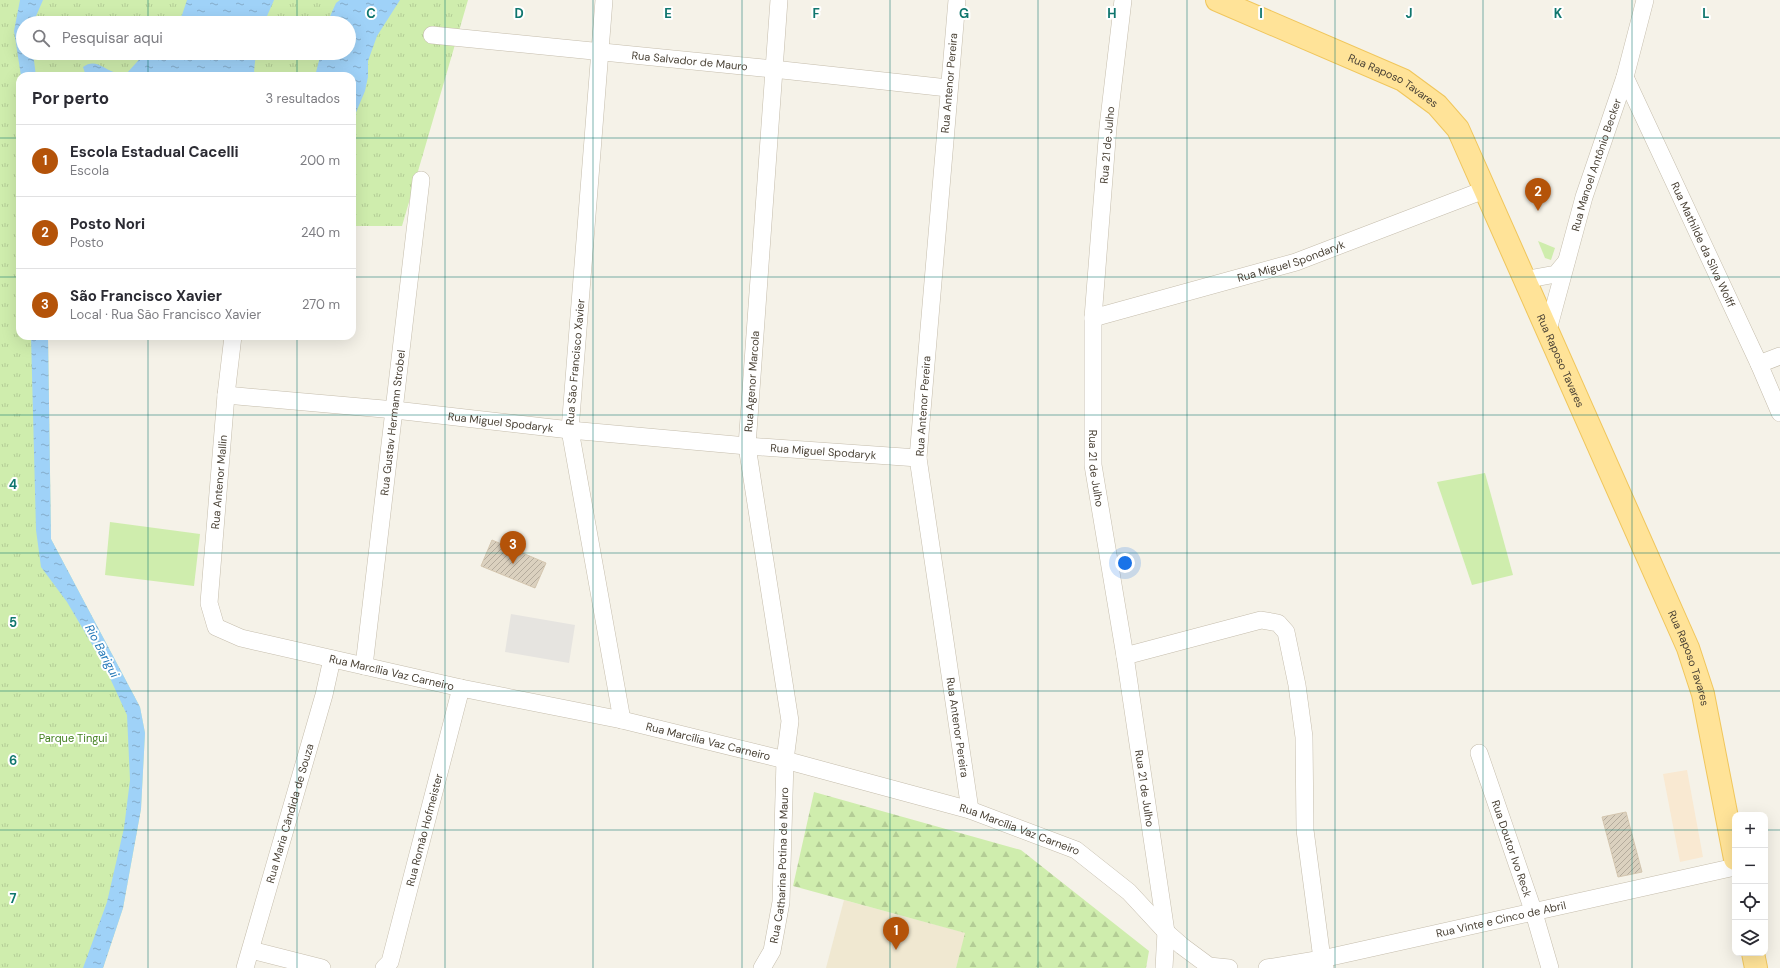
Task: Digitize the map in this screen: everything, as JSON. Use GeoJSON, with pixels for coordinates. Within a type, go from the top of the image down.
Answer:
{"type":"FeatureCollection","features":[{"type":"Feature","properties":{"kind":"main road","name":"Rua Raposo Tavares"},"geometry":{"type":"LineString","coordinates":[[1216,0],[1403,80],[1437,105],[1458,129],[1688,648],[1703,694],[1733,848]]}},
{"type":"Feature","properties":{"kind":"main road"},"geometry":{"type":"LineString","coordinates":[[1754,956],[1756,968]]}},
{"type":"Feature","properties":{"kind":"street","name":"Rua São Francisco Xavier"},"geometry":{"type":"LineString","coordinates":[[604,0],[570,430],[622,720]]}},
{"type":"Feature","properties":{"kind":"street","name":"Rua Agenor Marcola"},"geometry":{"type":"LineString","coordinates":[[779,0],[747,446],[790,721],[785,760]]}},
{"type":"Feature","properties":{"kind":"street","name":"Rua Antenor Pereira"},"geometry":{"type":"LineString","coordinates":[[957,0],[948,88],[918,458],[970,810]]}},
{"type":"Feature","properties":{"kind":"street","name":"Rua 21 de Julho"},"geometry":{"type":"LineString","coordinates":[[1123,0],[1108,127],[1093,318],[1093,465],[1125,656],[1166,932]]}},
{"type":"Feature","properties":{"kind":"street","name":"Rua Manoel Antônio Becker"},"geometry":{"type":"LineString","coordinates":[[1548,330],[1584,197],[1625,77],[1645,0]]}},
{"type":"Feature","properties":{"kind":"street","name":"Rua Salvador de Mauro"},"geometry":{"type":"LineString","coordinates":[[432,35],[948,88]]}},
{"type":"Feature","properties":{"kind":"street","name":"Rua Mathilde da Silva Wolff"},"geometry":{"type":"LineString","coordinates":[[1625,77],[1760,364],[1780,414]]}},
{"type":"Feature","properties":{"kind":"street","name":"Rua Gustav Hermann Strobel"},"geometry":{"type":"LineString","coordinates":[[364,666],[421,180]]}},
{"type":"Feature","properties":{"kind":"street","name":"Rua Miguel Spondaryk"},"geometry":{"type":"LineString","coordinates":[[1093,318],[1296,262],[1484,190]]}},
{"type":"Feature","properties":{"kind":"street"},"geometry":{"type":"LineString","coordinates":[[1524,280],[1556,274],[1566,262]]}},
{"type":"Feature","properties":{"kind":"street","name":"Rua Antenor Mallin"},"geometry":{"type":"LineString","coordinates":[[216,627],[209,603],[226,396],[233,340]]}},
{"type":"Feature","properties":{"kind":"street"},"geometry":{"type":"LineString","coordinates":[[1760,364],[1780,356]]}},
{"type":"Feature","properties":{"kind":"street","name":"Rua Miguel Spodaryk"},"geometry":{"type":"LineString","coordinates":[[226,396],[395,410],[570,430],[747,446],[918,458]]}},
{"type":"Feature","properties":{"kind":"street"},"geometry":{"type":"LineString","coordinates":[[1125,656],[1261,620],[1278,623],[1286,632],[1297,684],[1304,737],[1305,830],[1323,964]]}},
{"type":"Feature","properties":{"kind":"street","name":"Rua Marcília Vaz Carneiro"},"geometry":{"type":"LineString","coordinates":[[216,627],[241,638],[332,659],[461,688],[622,720],[785,760],[970,810],[1076,850],[1129,892],[1166,932],[1182,946],[1209,966],[1230,968]]}},
{"type":"Feature","properties":{"kind":"street","name":"Rua Maria Cândida de Souza"},"geometry":{"type":"LineString","coordinates":[[245,968],[324,695],[332,659]]}},
{"type":"Feature","properties":{"kind":"street","name":"Rua Romão Hofmeister"},"geometry":{"type":"LineString","coordinates":[[384,968],[390,962],[461,688]]}},
{"type":"Feature","properties":{"kind":"street","name":"Rua Doutor Ivo Reck"},"geometry":{"type":"LineString","coordinates":[[1478,753],[1534,913],[1550,968]]}},
{"type":"Feature","properties":{"kind":"street","name":"Rua Catharina Potina de Mauro"},"geometry":{"type":"LineString","coordinates":[[762,968],[772,951],[780,902],[785,760]]}},
{"type":"Feature","properties":{"kind":"street","name":"Rua Vinte e Cinco de Abril"},"geometry":{"type":"LineString","coordinates":[[1267,968],[1323,964],[1534,913],[1732,868]]}},
{"type":"Feature","properties":{"kind":"street"},"geometry":{"type":"LineString","coordinates":[[1164,968],[1166,932]]}},
{"type":"Feature","properties":{"kind":"street"},"geometry":{"type":"LineString","coordinates":[[251,950],[322,968]]}},
{"type":"Feature","properties":{"kind":"shaded area"},"geometry":{"type":"Polygon","coordinates":[[[511,614],[575,625],[569,663],[505,652],[511,614]]]}},
{"type":"Feature","properties":{"kind":"shaded area"},"geometry":{"type":"Polygon","coordinates":[[[1687,770],[1703,857],[1680,862],[1663,774],[1687,770]]]}},
{"type":"Feature","properties":{"kind":"shaded area"},"geometry":{"type":"Polygon","coordinates":[[[844,900],[966,933],[956,968],[826,968],[844,900]]]}},
{"type":"Feature","properties":{"kind":"green space","name":"Parque Tingui"},"geometry":{"type":"Polygon","coordinates":[[[0,0],[468,0],[402,226],[356,226],[356,72],[16,72],[16,340],[48,340],[51,539],[140,707],[145,733],[141,809],[123,908],[103,968],[0,968],[0,0]]]}},
{"type":"Feature","properties":{"kind":"green space"},"geometry":{"type":"Polygon","coordinates":[[[1538,241],[1555,248],[1551,260],[1545,258],[1538,241]]]}},
{"type":"Feature","properties":{"kind":"green space"},"geometry":{"type":"Polygon","coordinates":[[[1485,473],[1513,575],[1472,585],[1437,482],[1485,473]]]}},
{"type":"Feature","properties":{"kind":"green space"},"geometry":{"type":"Polygon","coordinates":[[[110,522],[200,534],[194,586],[105,575],[110,522]]]}},
{"type":"Feature","properties":{"kind":"green space"},"geometry":{"type":"Polygon","coordinates":[[[814,792],[1021,850],[1149,951],[1146,968],[956,968],[965,933],[793,886],[814,792]]]}},
{"type":"Feature","properties":{"kind":"water"},"geometry":{"type":"Polygon","coordinates":[[[20,0],[43,0],[36,16],[17,16],[20,0]]]}},
{"type":"Feature","properties":{"kind":"water"},"geometry":{"type":"Polygon","coordinates":[[[187,0],[274,0],[267,16],[181,16],[187,0]]]}},
{"type":"Feature","properties":{"kind":"water"},"geometry":{"type":"Polygon","coordinates":[[[340,0],[400,0],[377,36],[368,61],[368,77],[365,91],[356,112],[356,72],[316,72],[319,60],[356,60],[356,16],[330,16],[336,3],[340,0]]]}},
{"type":"Feature","properties":{"kind":"water"},"geometry":{"type":"Polygon","coordinates":[[[16,21],[16,44],[14,31],[16,21]]]}},
{"type":"Feature","properties":{"kind":"water"},"geometry":{"type":"Polygon","coordinates":[[[19,60],[34,60],[35,72],[20,72],[19,60]]]}},
{"type":"Feature","properties":{"kind":"water"},"geometry":{"type":"Polygon","coordinates":[[[139,60],[255,60],[255,72],[128,72],[139,60]]]}},
{"type":"Feature","properties":{"kind":"water"},"geometry":{"type":"Polygon","coordinates":[[[92,63],[113,72],[85,72],[83,67],[92,63]]]}},
{"type":"Feature","properties":{"kind":"water","name":"Rio Barigui"},"geometry":{"type":"Polygon","coordinates":[[[31,340],[48,340],[51,539],[140,707],[145,733],[141,809],[123,908],[103,968],[83,968],[107,902],[124,828],[130,780],[127,715],[103,663],[67,602],[41,567],[36,530],[31,340]]]}},
{"type":"Feature","properties":{"kind":"building"},"geometry":{"type":"Polygon","coordinates":[[[492,540],[546,563],[535,588],[481,566],[492,540]]]}},
{"type":"Feature","properties":{"kind":"building"},"geometry":{"type":"Polygon","coordinates":[[[1626,812],[1642,872],[1618,877],[1602,817],[1626,812]]]}},
{"type":"Feature","properties":{"kind":"place","name":"Posto Nori"},"geometry":{"type":"Point","coordinates":[1538,211]}},
{"type":"Feature","properties":{"kind":"place","name":"São Francisco Xavier"},"geometry":{"type":"Point","coordinates":[513,564]}},
{"type":"Feature","properties":{"kind":"place","name":"Escola Estadual Cacelli"},"geometry":{"type":"Point","coordinates":[896,950]}}]}
